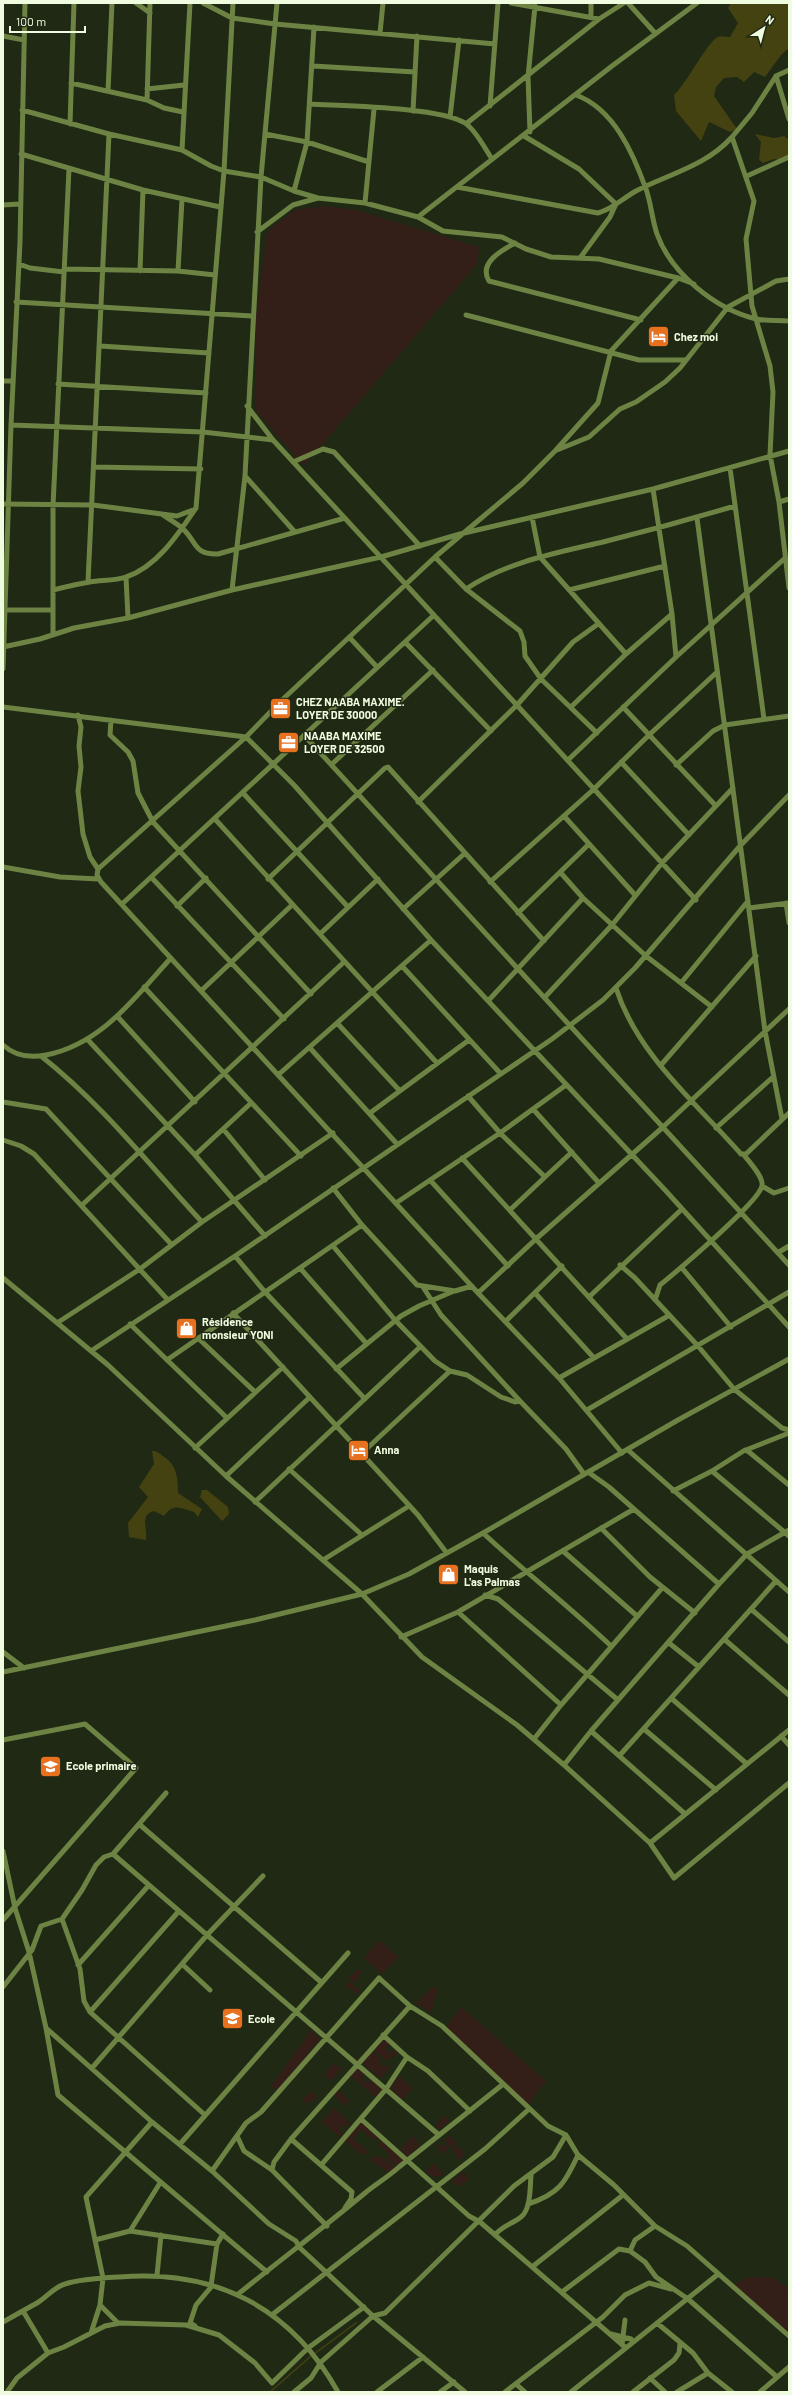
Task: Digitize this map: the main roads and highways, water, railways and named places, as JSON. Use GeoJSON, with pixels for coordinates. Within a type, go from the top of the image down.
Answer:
{"type":"FeatureCollection","features":[{"type":"Feature","properties":{"kind":"waterway"},"geometry":{"type":"LineString","coordinates":[[314,2354],[356,2323]]}},
{"type":"Feature","properties":{"kind":"waterway"},"geometry":{"type":"LineString","coordinates":[[270,2392],[311,2356]]}},
{"type":"Feature","properties":{"kind":"place","name":"Chez moi"},"geometry":{"type":"Point","coordinates":[658,337]}},
{"type":"Feature","properties":{"kind":"place","name":"CHEZ NAABA MAXIME. LOYER DE 30000"},"geometry":{"type":"Point","coordinates":[281,708]}},
{"type":"Feature","properties":{"kind":"place","name":"NAABA MAXIME LOYER DE 32500"},"geometry":{"type":"Point","coordinates":[289,742]}},
{"type":"Feature","properties":{"kind":"place","name":"Résidence monsieur YONI"},"geometry":{"type":"Point","coordinates":[187,1328]}},
{"type":"Feature","properties":{"kind":"place","name":"Anna"},"geometry":{"type":"Point","coordinates":[358,1450]}},
{"type":"Feature","properties":{"kind":"place","name":"Maquis L'as Palmas"},"geometry":{"type":"Point","coordinates":[448,1575]}},
{"type":"Feature","properties":{"kind":"place","name":"Ecole primaire"},"geometry":{"type":"Point","coordinates":[50,1766]}},
{"type":"Feature","properties":{"kind":"place","name":"Ecole"},"geometry":{"type":"Point","coordinates":[232,2019]}}]}
